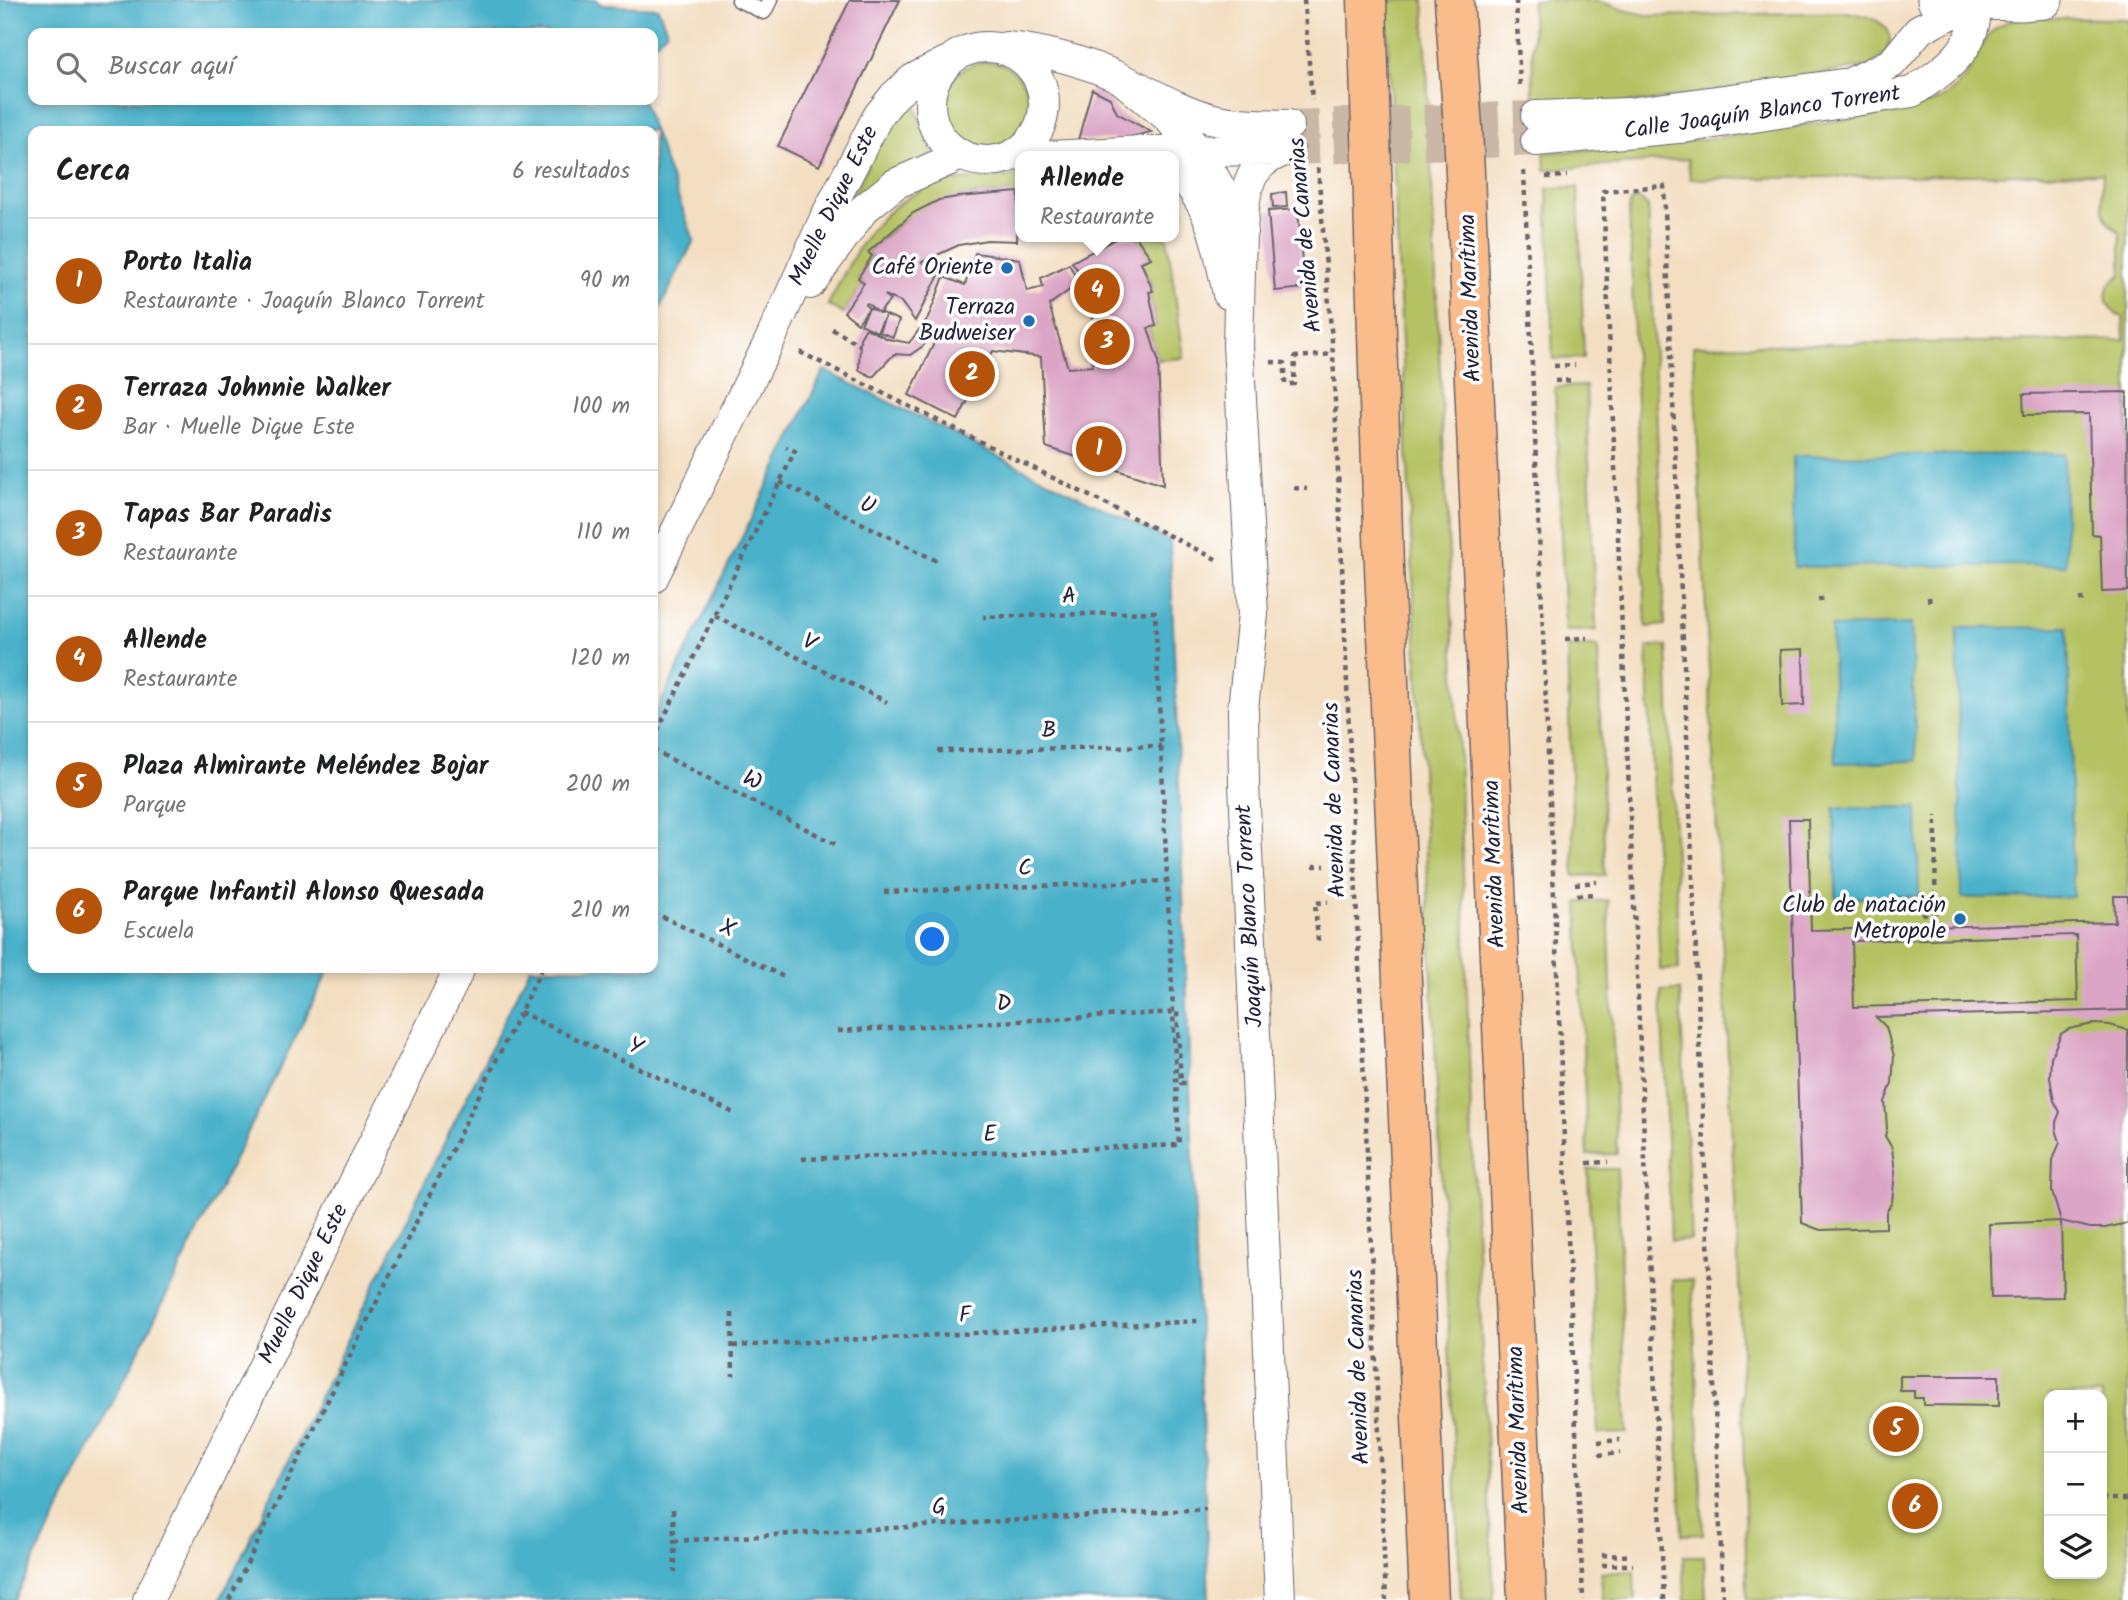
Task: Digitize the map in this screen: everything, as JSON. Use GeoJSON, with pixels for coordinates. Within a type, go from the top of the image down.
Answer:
{"type":"FeatureCollection","features":[{"type":"Feature","properties":{"kind":"highway"},"geometry":{"type":"LineString","coordinates":[[1345,0],[1371,132]]}},
{"type":"Feature","properties":{"kind":"highway"},"geometry":{"type":"LineString","coordinates":[[1367,0],[1384,581],[1429,1600]]}},
{"type":"Feature","properties":{"kind":"highway"},"geometry":{"type":"LineString","coordinates":[[1454,0],[1464,128]]}},
{"type":"Feature","properties":{"kind":"highway"},"geometry":{"type":"LineString","coordinates":[[1464,128],[1469,0]]}},
{"type":"Feature","properties":{"kind":"highway","name":"Avenida Marítima"},"geometry":{"type":"LineString","coordinates":[[1464,128],[1527,1600]]}},
{"type":"Feature","properties":{"kind":"street"},"geometry":{"type":"LineString","coordinates":[[1936,0],[1976,2]]}},
{"type":"Feature","properties":{"kind":"street","name":"Calle Joaquín Blanco Torrent"},"geometry":{"type":"LineString","coordinates":[[1529,131],[1628,113],[1850,83],[1892,63],[1920,29],[1976,2],[2030,1]]}},
{"type":"Feature","properties":{"kind":"street","name":"Calle Joaquín Blanco Torrent"},"geometry":{"type":"LineString","coordinates":[[1529,131],[1689,127],[1912,92],[1943,71],[1969,43],[1977,19],[1976,2]]}},
{"type":"Feature","properties":{"kind":"street"},"geometry":{"type":"LineString","coordinates":[[1015,158],[979,161],[961,155],[946,145],[935,130],[929,113],[930,94],[936,77],[946,62],[970,49],[992,46],[1038,50],[1077,60],[1120,78],[1174,106],[1216,120],[1297,128]]}},
{"type":"Feature","properties":{"kind":"street"},"geometry":{"type":"LineString","coordinates":[[992,46],[1010,51],[1025,61],[1037,75],[1043,92],[1044,110],[1040,127],[1030,142],[1029,151]]}},
{"type":"Feature","properties":{"kind":"street","name":"Muelle Dique Este"},"geometry":{"type":"LineString","coordinates":[[658,568],[771,338],[825,218],[878,116],[894,96],[913,79],[946,62]]}},
{"type":"Feature","properties":{"kind":"street","name":"Joaquín Blanco Torrent"},"geometry":{"type":"LineString","coordinates":[[1120,78],[1166,116],[1200,152],[1234,213],[1241,233]]}},
{"type":"Feature","properties":{"kind":"street"},"geometry":{"type":"LineString","coordinates":[[1179,152],[1200,152],[1297,128]]}},
{"type":"Feature","properties":{"kind":"street","name":"Joaquín Blanco Torrent"},"geometry":{"type":"LineString","coordinates":[[1280,1600],[1244,784],[1243,709],[1253,614],[1239,354],[1241,233],[1247,188],[1256,169],[1297,128]]}},
{"type":"Feature","properties":{"kind":"street","name":"Muelle Dique Este"},"geometry":{"type":"LineString","coordinates":[[771,338],[864,209],[895,184],[961,155]]}},
{"type":"Feature","properties":{"kind":"street"},"geometry":{"type":"LineString","coordinates":[[1179,174],[1198,195],[1209,214],[1219,247],[1239,354]]}},
{"type":"Feature","properties":{"kind":"street","name":"Muelle Dique Este"},"geometry":{"type":"LineString","coordinates":[[148,1600],[458,973]]}},
{"type":"Feature","properties":{"kind":"lane"},"geometry":{"type":"LineString","coordinates":[[739,0],[764,12],[769,0]]}},
{"type":"Feature","properties":{"kind":"path","name":"Avenida de Canarias"},"geometry":{"type":"LineString","coordinates":[[1297,128],[1304,0]]}},
{"type":"Feature","properties":{"kind":"path"},"geometry":{"type":"LineString","coordinates":[[1516,0],[1529,131],[1583,1600]]}},
{"type":"Feature","properties":{"kind":"path","name":"Avenida de Canarias"},"geometry":{"type":"LineString","coordinates":[[1317,164],[1334,354],[1386,1600]]}},
{"type":"Feature","properties":{"kind":"path"},"geometry":{"type":"LineString","coordinates":[[1546,177],[1567,176]]}},
{"type":"Feature","properties":{"kind":"path"},"geometry":{"type":"LineString","coordinates":[[1664,1600],[1603,191],[1664,186],[1723,1600]]}},
{"type":"Feature","properties":{"kind":"path"},"geometry":{"type":"LineString","coordinates":[[832,329],[860,345]]}},
{"type":"Feature","properties":{"kind":"path"},"geometry":{"type":"LineString","coordinates":[[771,338],[1252,576]]}},
{"type":"Feature","properties":{"kind":"path"},"geometry":{"type":"LineString","coordinates":[[1239,354],[1285,363],[1285,384],[1294,384],[1295,357],[1334,354]]}},
{"type":"Feature","properties":{"kind":"path"},"geometry":{"type":"LineString","coordinates":[[1554,366],[1575,365]]}},
{"type":"Feature","properties":{"kind":"path"},"geometry":{"type":"LineString","coordinates":[[1555,381],[1575,380]]}},
{"type":"Feature","properties":{"kind":"path"},"geometry":{"type":"LineString","coordinates":[[658,730],[795,451],[786,447]]}},
{"type":"Feature","properties":{"kind":"path","name":"U"},"geometry":{"type":"LineString","coordinates":[[780,482],[939,562]]}},
{"type":"Feature","properties":{"kind":"path"},"geometry":{"type":"LineString","coordinates":[[1294,488],[1307,489]]}},
{"type":"Feature","properties":{"kind":"path"},"geometry":{"type":"LineString","coordinates":[[1820,597],[1821,606]]}},
{"type":"Feature","properties":{"kind":"path"},"geometry":{"type":"LineString","coordinates":[[1929,597],[1930,605]]}},
{"type":"Feature","properties":{"kind":"path"},"geometry":{"type":"LineString","coordinates":[[2081,597],[2082,607]]}},
{"type":"Feature","properties":{"kind":"path","name":"A"},"geometry":{"type":"LineString","coordinates":[[983,617],[1155,612],[1161,746]]}},
{"type":"Feature","properties":{"kind":"path","name":"V"},"geometry":{"type":"LineString","coordinates":[[715,615],[887,702]]}},
{"type":"Feature","properties":{"kind":"path"},"geometry":{"type":"LineString","coordinates":[[1565,639],[1587,638]]}},
{"type":"Feature","properties":{"kind":"path"},"geometry":{"type":"LineString","coordinates":[[1161,746],[1172,1012],[1177,1012],[1181,1083],[1190,1083]]}},
{"type":"Feature","properties":{"kind":"path","name":"B"},"geometry":{"type":"LineString","coordinates":[[938,751],[1161,746]]}},
{"type":"Feature","properties":{"kind":"path","name":"W"},"geometry":{"type":"LineString","coordinates":[[658,753],[835,844]]}},
{"type":"Feature","properties":{"kind":"path"},"geometry":{"type":"LineString","coordinates":[[1922,914],[1935,913],[1936,815]]}},
{"type":"Feature","properties":{"kind":"path"},"geometry":{"type":"LineString","coordinates":[[1313,866],[1325,866]]}},
{"type":"Feature","properties":{"kind":"path","name":"C"},"geometry":{"type":"LineString","coordinates":[[884,892],[1167,881]]}},
{"type":"Feature","properties":{"kind":"path"},"geometry":{"type":"LineString","coordinates":[[1575,884],[1597,882]]}},
{"type":"Feature","properties":{"kind":"path"},"geometry":{"type":"LineString","coordinates":[[1577,895],[1597,894]]}},
{"type":"Feature","properties":{"kind":"path"},"geometry":{"type":"LineString","coordinates":[[1318,941],[1315,902],[1328,902]]}},
{"type":"Feature","properties":{"kind":"path","name":"X"},"geometry":{"type":"LineString","coordinates":[[658,914],[786,978]]}},
{"type":"Feature","properties":{"kind":"path"},"geometry":{"type":"LineString","coordinates":[[229,1600],[540,973]]}},
{"type":"Feature","properties":{"kind":"path","name":"Y"},"geometry":{"type":"LineString","coordinates":[[520,1012],[736,1114]]}},
{"type":"Feature","properties":{"kind":"path","name":"D"},"geometry":{"type":"LineString","coordinates":[[838,1031],[1172,1012]]}},
{"type":"Feature","properties":{"kind":"path","name":"E"},"geometry":{"type":"LineString","coordinates":[[802,1159],[1179,1145],[1172,1012]]}},
{"type":"Feature","properties":{"kind":"path"},"geometry":{"type":"LineString","coordinates":[[1587,1163],[1608,1162]]}},
{"type":"Feature","properties":{"kind":"path"},"geometry":{"type":"LineString","coordinates":[[420,1192],[429,1195]]}},
{"type":"Feature","properties":{"kind":"path"},"geometry":{"type":"LineString","coordinates":[[732,1313],[733,1376]]}},
{"type":"Feature","properties":{"kind":"path","name":"F"},"geometry":{"type":"LineString","coordinates":[[733,1346],[1199,1321]]}},
{"type":"Feature","properties":{"kind":"path"},"geometry":{"type":"LineString","coordinates":[[1598,1442],[1620,1440]]}},
{"type":"Feature","properties":{"kind":"path"},"geometry":{"type":"LineString","coordinates":[[1599,1455],[1620,1453]]}},
{"type":"Feature","properties":{"kind":"path"},"geometry":{"type":"LineString","coordinates":[[2107,1499],[2128,1499]]}},
{"type":"Feature","properties":{"kind":"path"},"geometry":{"type":"LineString","coordinates":[[673,1509],[676,1572]]}},
{"type":"Feature","properties":{"kind":"path","name":"G"},"geometry":{"type":"LineString","coordinates":[[674,1541],[1206,1509]]}},
{"type":"Feature","properties":{"kind":"path"},"geometry":{"type":"LineString","coordinates":[[1602,1555],[1631,1556]]}},
{"type":"Feature","properties":{"kind":"path"},"geometry":{"type":"LineString","coordinates":[[1602,1565],[1633,1565]]}},
{"type":"Feature","properties":{"kind":"green space"},"geometry":{"type":"Polygon","coordinates":[[[1386,0],[1424,0],[1494,1600],[1461,1600],[1386,0]]]}},
{"type":"Feature","properties":{"kind":"green space"},"geometry":{"type":"Polygon","coordinates":[[[1532,0],[1595,0],[1650,16],[1847,12],[1879,22],[1885,27],[1890,41],[1885,53],[1869,66],[1651,101],[1533,108],[1532,0]]]}},
{"type":"Feature","properties":{"kind":"green space"},"geometry":{"type":"Polygon","coordinates":[[[2019,18],[2128,19],[2128,1600],[1747,1600],[1740,1302],[1693,346],[2124,340],[2123,317],[2111,308],[2106,296],[2110,284],[2122,275],[2120,232],[2104,214],[2103,173],[1690,179],[1688,159],[1545,170],[1544,153],[1659,145],[1901,112],[1935,101],[1957,87],[1984,42],[1996,28],[2019,18]]]}},
{"type":"Feature","properties":{"kind":"green space"},"geometry":{"type":"Polygon","coordinates":[[[987,62],[1003,65],[1017,74],[1026,88],[1029,104],[1026,120],[1017,134],[1003,143],[987,146],[971,143],[957,134],[948,120],[945,104],[948,88],[957,74],[971,65],[987,62]]]}},
{"type":"Feature","properties":{"kind":"green space"},"geometry":{"type":"Polygon","coordinates":[[[909,101],[915,106],[932,152],[843,214],[896,110],[909,101]]]}},
{"type":"Feature","properties":{"kind":"green space"},"geometry":{"type":"Polygon","coordinates":[[[1015,176],[1015,192],[953,198],[921,210],[868,252],[872,256],[858,278],[864,283],[843,314],[828,305],[854,256],[887,213],[929,187],[968,179],[1015,176]]]}},
{"type":"Feature","properties":{"kind":"green space"},"geometry":{"type":"Polygon","coordinates":[[[1578,187],[1584,358],[1553,359],[1547,188],[1578,187]]]}},
{"type":"Feature","properties":{"kind":"green space"},"geometry":{"type":"Polygon","coordinates":[[[1639,198],[1648,207],[1665,625],[1646,627],[1629,208],[1631,202],[1639,198]]]}},
{"type":"Feature","properties":{"kind":"green space"},"geometry":{"type":"Polygon","coordinates":[[[1140,242],[1168,242],[1184,358],[1158,360],[1148,328],[1156,326],[1149,292],[1153,290],[1141,262],[1151,258],[1140,242]]]}},
{"type":"Feature","properties":{"kind":"green space"},"geometry":{"type":"Polygon","coordinates":[[[1586,386],[1596,630],[1565,631],[1555,387],[1586,386]]]}},
{"type":"Feature","properties":{"kind":"green space"},"geometry":{"type":"Polygon","coordinates":[[[1598,646],[1605,875],[1574,876],[1567,647],[1598,646]]]}},
{"type":"Feature","properties":{"kind":"green space"},"geometry":{"type":"Polygon","coordinates":[[[1667,646],[1679,969],[1660,970],[1647,647],[1667,646]]]}},
{"type":"Feature","properties":{"kind":"green space"},"geometry":{"type":"Polygon","coordinates":[[[1608,900],[1617,1154],[1587,1155],[1578,902],[1608,900]]]}},
{"type":"Feature","properties":{"kind":"green space"},"geometry":{"type":"Polygon","coordinates":[[[1680,990],[1691,1240],[1671,1241],[1661,991],[1680,990]]]}},
{"type":"Feature","properties":{"kind":"green space"},"geometry":{"type":"Polygon","coordinates":[[[1588,1169],[1617,1169],[1627,1433],[1598,1434],[1588,1169]]]}},
{"type":"Feature","properties":{"kind":"green space"},"geometry":{"type":"Polygon","coordinates":[[[1672,1280],[1692,1280],[1703,1534],[1682,1535],[1672,1280]]]}},
{"type":"Feature","properties":{"kind":"green space"},"geometry":{"type":"Polygon","coordinates":[[[1683,1556],[1704,1556],[1706,1600],[1685,1600],[1683,1556]]]}},
{"type":"Feature","properties":{"kind":"green space"},"geometry":{"type":"Polygon","coordinates":[[[1634,1571],[1635,1600],[1603,1600],[1601,1573],[1634,1571]]]}},
{"type":"Feature","properties":{"kind":"water"},"geometry":{"type":"Polygon","coordinates":[[[0,0],[597,0],[602,5],[658,8],[667,31],[658,40],[658,28],[28,28],[28,105],[644,105],[652,126],[28,126],[28,973],[328,973],[14,1600],[0,1600],[0,0]]]}},
{"type":"Feature","properties":{"kind":"water"},"geometry":{"type":"Polygon","coordinates":[[[658,143],[694,240],[658,312],[658,143]]]}},
{"type":"Feature","properties":{"kind":"water"},"geometry":{"type":"Polygon","coordinates":[[[824,370],[1170,541],[1209,1600],[220,1600],[528,973],[658,973],[658,709],[824,370]]]}},
{"type":"Feature","properties":{"kind":"water"},"geometry":{"type":"Polygon","coordinates":[[[2064,454],[2066,565],[1794,567],[1793,456],[2064,454]]]}},
{"type":"Feature","properties":{"kind":"water"},"geometry":{"type":"Polygon","coordinates":[[[1911,624],[1916,761],[1836,763],[1831,627],[1911,624]]]}},
{"type":"Feature","properties":{"kind":"water"},"geometry":{"type":"Polygon","coordinates":[[[2068,627],[2073,897],[1962,898],[1957,628],[2068,627]]]}},
{"type":"Feature","properties":{"kind":"water"},"geometry":{"type":"Polygon","coordinates":[[[1917,807],[1919,896],[1836,898],[1834,808],[1917,807]]]}},
{"type":"Feature","properties":{"kind":"building"},"geometry":{"type":"Polygon","coordinates":[[[850,0],[900,0],[819,166],[778,146],[850,0]]]}},
{"type":"Feature","properties":{"kind":"building"},"geometry":{"type":"Polygon","coordinates":[[[1092,89],[1110,98],[1117,113],[1151,132],[1122,139],[1078,140],[1092,89]]]}},
{"type":"Feature","properties":{"kind":"building"},"geometry":{"type":"Polygon","coordinates":[[[1015,192],[1015,241],[987,240],[959,245],[922,262],[940,273],[915,321],[901,302],[885,295],[890,300],[879,313],[867,303],[865,305],[869,308],[858,323],[844,312],[864,283],[858,278],[872,256],[868,252],[913,213],[939,200],[1015,192]]]}},
{"type":"Feature","properties":{"kind":"building"},"geometry":{"type":"Polygon","coordinates":[[[1286,192],[1287,207],[1273,208],[1272,194],[1286,192]]]}},
{"type":"Feature","properties":{"kind":"building"},"geometry":{"type":"Polygon","coordinates":[[[1298,209],[1304,288],[1275,291],[1268,211],[1298,209]]]}},
{"type":"Feature","properties":{"kind":"building"},"geometry":{"type":"Polygon","coordinates":[[[1110,242],[1140,242],[1151,258],[1141,262],[1153,291],[1149,292],[1156,326],[1148,328],[1158,360],[1163,485],[1046,447],[1041,357],[993,351],[958,420],[909,395],[938,335],[932,332],[923,346],[910,355],[894,354],[873,377],[859,370],[860,338],[866,328],[888,339],[909,343],[928,318],[944,277],[965,285],[975,253],[1020,259],[1027,291],[1043,287],[1041,278],[1069,264],[1079,283],[1049,305],[1068,368],[1093,366],[1089,339],[1100,337],[1090,309],[1098,308],[1087,283],[1072,262],[1110,242]]]}},
{"type":"Feature","properties":{"kind":"building"},"geometry":{"type":"Polygon","coordinates":[[[869,308],[899,320],[893,337],[879,332],[885,316],[877,332],[861,324],[869,308]]]}},
{"type":"Feature","properties":{"kind":"building"},"geometry":{"type":"Polygon","coordinates":[[[2127,392],[2128,591],[2102,592],[2100,535],[2092,534],[2089,414],[2024,415],[2023,394],[2127,392]]]}},
{"type":"Feature","properties":{"kind":"building"},"geometry":{"type":"Polygon","coordinates":[[[1803,649],[1804,705],[1782,706],[1780,650],[1803,649]]]}},
{"type":"Feature","properties":{"kind":"building"},"geometry":{"type":"Polygon","coordinates":[[[1789,819],[1808,819],[1811,930],[2115,922],[2114,896],[2128,896],[2128,1010],[1876,1017],[1886,1027],[1894,1056],[1892,1083],[1885,1102],[1885,1136],[1892,1148],[1895,1172],[1892,1202],[1886,1212],[1886,1228],[1820,1230],[1802,1223],[1789,819]],[[2076,935],[1852,941],[1854,1007],[2078,1001],[2076,935]]]}},
{"type":"Feature","properties":{"kind":"building"},"geometry":{"type":"Polygon","coordinates":[[[2093,1024],[2128,1030],[2128,1223],[2105,1228],[2090,1228],[2061,1221],[2052,1192],[2053,1160],[2060,1142],[2056,1122],[2060,1112],[2054,1101],[2050,1078],[2051,1057],[2061,1034],[2069,1029],[2093,1024]]]}},
{"type":"Feature","properties":{"kind":"building"},"geometry":{"type":"Polygon","coordinates":[[[2061,1221],[2063,1297],[1991,1298],[1989,1224],[2061,1221]]]}},
{"type":"Feature","properties":{"kind":"building"},"geometry":{"type":"Polygon","coordinates":[[[1900,1376],[1999,1376],[1999,1406],[1923,1405],[1923,1398],[1914,1398],[1914,1391],[1900,1391],[1900,1376]]]}},
{"type":"Feature","properties":{"kind":"tunnel"},"geometry":{"type":"LineString","coordinates":[[1289,125],[1536,116]]}},
{"type":"Feature","properties":{"kind":"tunnel"},"geometry":{"type":"LineString","coordinates":[[1289,150],[1536,141]]}},
{"type":"Feature","properties":{"kind":"place","name":"Café Oriente"},"geometry":{"type":"Point","coordinates":[1007,268]}},
{"type":"Feature","properties":{"kind":"place","name":"Allende"},"geometry":{"type":"Point","coordinates":[1097,291]}},
{"type":"Feature","properties":{"kind":"place","name":"Terraza Budweiser"},"geometry":{"type":"Point","coordinates":[1029,321]}},
{"type":"Feature","properties":{"kind":"place","name":"Tapas Bar Paradis"},"geometry":{"type":"Point","coordinates":[1107,342]}},
{"type":"Feature","properties":{"kind":"place","name":"Terraza Johnnie Walker"},"geometry":{"type":"Point","coordinates":[972,374]}},
{"type":"Feature","properties":{"kind":"place","name":"Porto Italia"},"geometry":{"type":"Point","coordinates":[1099,449]}},
{"type":"Feature","properties":{"kind":"place","name":"Club de natación Metropole"},"geometry":{"type":"Point","coordinates":[1960,919]}},
{"type":"Feature","properties":{"kind":"place","name":"Plaza Almirante Meléndez Bojar"},"geometry":{"type":"Point","coordinates":[1896,1429]}},
{"type":"Feature","properties":{"kind":"place","name":"Parque Infantil Alonso Quesada"},"geometry":{"type":"Point","coordinates":[1915,1506]}}]}
